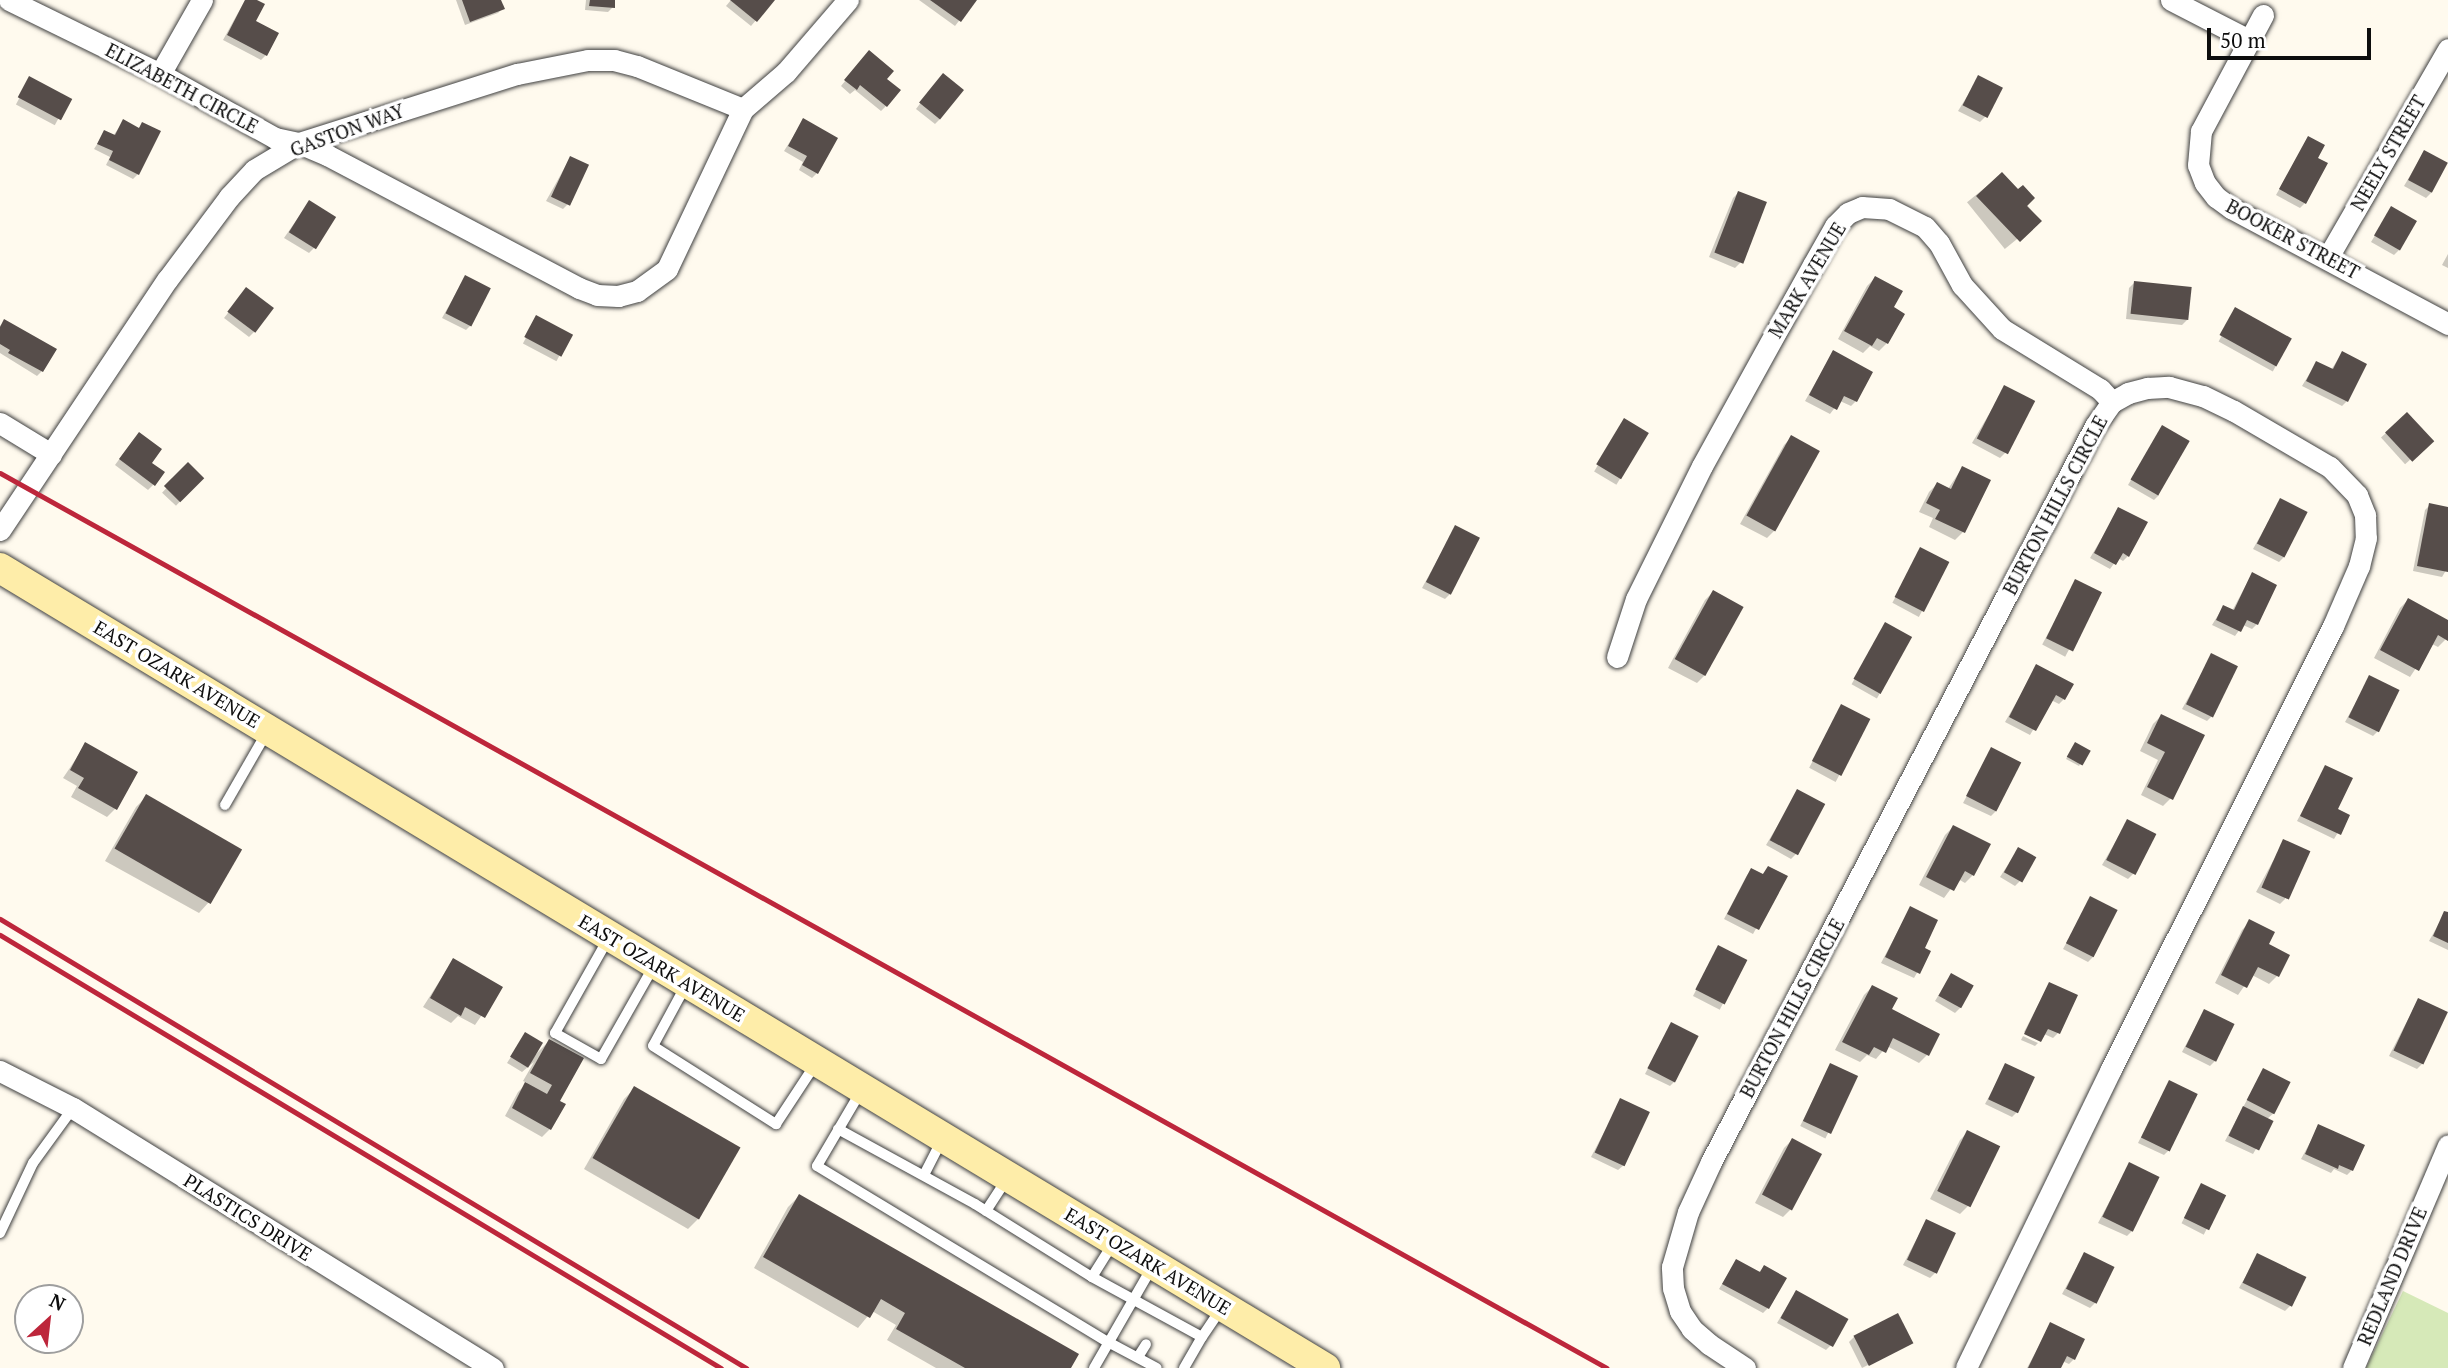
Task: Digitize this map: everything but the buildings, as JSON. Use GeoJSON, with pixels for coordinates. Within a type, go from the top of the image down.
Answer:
{"type":"FeatureCollection","features":[{"type":"Feature","properties":{"kind":"main road","name":"EAST OZARK AVENUE"},"geometry":{"type":"LineString","coordinates":[[0,568],[1223,1306],[1296,1356],[1325,1368]]}},
{"type":"Feature","properties":{"kind":"street","name":"ELIZABETH CIRCLE"},"geometry":{"type":"LineString","coordinates":[[9,0],[160,74],[275,138],[299,143],[597,295],[618,296],[637,291],[667,269],[743,109]]}},
{"type":"Feature","properties":{"kind":"street"},"geometry":{"type":"LineString","coordinates":[[160,74],[202,0]]}},
{"type":"Feature","properties":{"kind":"street"},"geometry":{"type":"LineString","coordinates":[[743,109],[786,72],[848,0]]}},
{"type":"Feature","properties":{"kind":"street"},"geometry":{"type":"LineString","coordinates":[[2171,0],[2247,39]]}},
{"type":"Feature","properties":{"kind":"street","name":"BOOKER STREET"},"geometry":{"type":"LineString","coordinates":[[2263,15],[2247,39],[2201,131],[2198,165],[2205,183],[2216,197],[2448,324]]}},
{"type":"Feature","properties":{"kind":"street","name":"NEELY STREET"},"geometry":{"type":"LineString","coordinates":[[2328,257],[2448,49]]}},
{"type":"Feature","properties":{"kind":"street","name":"GASTON WAY"},"geometry":{"type":"LineString","coordinates":[[0,530],[167,280],[229,197],[254,170],[299,143],[517,74],[588,60],[614,60],[637,66],[743,109]]}},
{"type":"Feature","properties":{"kind":"street","name":"MARK AVENUE"},"geometry":{"type":"LineString","coordinates":[[1618,657],[1636,599],[1696,478],[1812,265],[1835,226],[1848,213],[1863,207],[1889,209],[1925,227],[1940,243],[1962,285],[1995,322],[2026,345],[2100,389],[2112,402]]}},
{"type":"Feature","properties":{"kind":"street","name":"BURTON HILLS CIRCLE"},"geometry":{"type":"LineString","coordinates":[[1745,1368],[1709,1344],[1692,1329],[1680,1311],[1673,1289],[1672,1267],[1688,1212],[1711,1162],[2082,451],[2112,402],[2128,393],[2147,388],[2169,387],[2203,396],[2234,411],[2330,467],[2346,480],[2357,495],[2365,514],[2366,538],[2360,566],[2333,626],[2117,1057],[1966,1368]]}},
{"type":"Feature","properties":{"kind":"street"},"geometry":{"type":"LineString","coordinates":[[0,423],[51,454]]}},
{"type":"Feature","properties":{"kind":"street","name":"PLASTICS DRIVE"},"geometry":{"type":"LineString","coordinates":[[0,1071],[73,1108],[493,1368]]}},
{"type":"Feature","properties":{"kind":"street","name":"REDLAND DRIVE"},"geometry":{"type":"LineString","coordinates":[[2353,1368],[2448,1145]]}},
{"type":"Feature","properties":{"kind":"lane"},"geometry":{"type":"LineString","coordinates":[[225,805],[269,729]]}},
{"type":"Feature","properties":{"kind":"lane"},"geometry":{"type":"LineString","coordinates":[[610,936],[555,1032],[601,1059],[655,964]]}},
{"type":"Feature","properties":{"kind":"lane"},"geometry":{"type":"LineString","coordinates":[[687,983],[653,1046],[776,1124],[818,1061]]}},
{"type":"Feature","properties":{"kind":"lane"},"geometry":{"type":"LineString","coordinates":[[863,1088],[817,1166],[1108,1342],[1157,1368]]}},
{"type":"Feature","properties":{"kind":"lane"},"geometry":{"type":"LineString","coordinates":[[0,1233],[33,1163],[73,1108]]}},
{"type":"Feature","properties":{"kind":"lane"},"geometry":{"type":"LineString","coordinates":[[838,1129],[986,1210],[1160,1318],[1202,1338]]}},
{"type":"Feature","properties":{"kind":"lane"},"geometry":{"type":"LineString","coordinates":[[924,1175],[944,1137]]}},
{"type":"Feature","properties":{"kind":"lane"},"geometry":{"type":"LineString","coordinates":[[986,1210],[1008,1177]]}},
{"type":"Feature","properties":{"kind":"lane"},"geometry":{"type":"LineString","coordinates":[[1092,1277],[1115,1241]]}},
{"type":"Feature","properties":{"kind":"lane"},"geometry":{"type":"LineString","coordinates":[[1094,1368],[1153,1264]]}},
{"type":"Feature","properties":{"kind":"lane"},"geometry":{"type":"LineString","coordinates":[[1184,1368],[1223,1306]]}},
{"type":"Feature","properties":{"kind":"lane"},"geometry":{"type":"LineString","coordinates":[[1138,1357],[1146,1344]]}},
{"type":"Feature","properties":{"kind":"green space"},"geometry":{"type":"Polygon","coordinates":[[[2403,1291],[2448,1313],[2448,1368],[2366,1368],[2403,1291]]]}},
{"type":"Feature","properties":{"kind":"railway"},"geometry":{"type":"LineString","coordinates":[[0,473],[1607,1368]]}},
{"type":"Feature","properties":{"kind":"railway"},"geometry":{"type":"LineString","coordinates":[[0,919],[746,1368]]}},
{"type":"Feature","properties":{"kind":"railway"},"geometry":{"type":"LineString","coordinates":[[0,935],[721,1368]]}}]}
